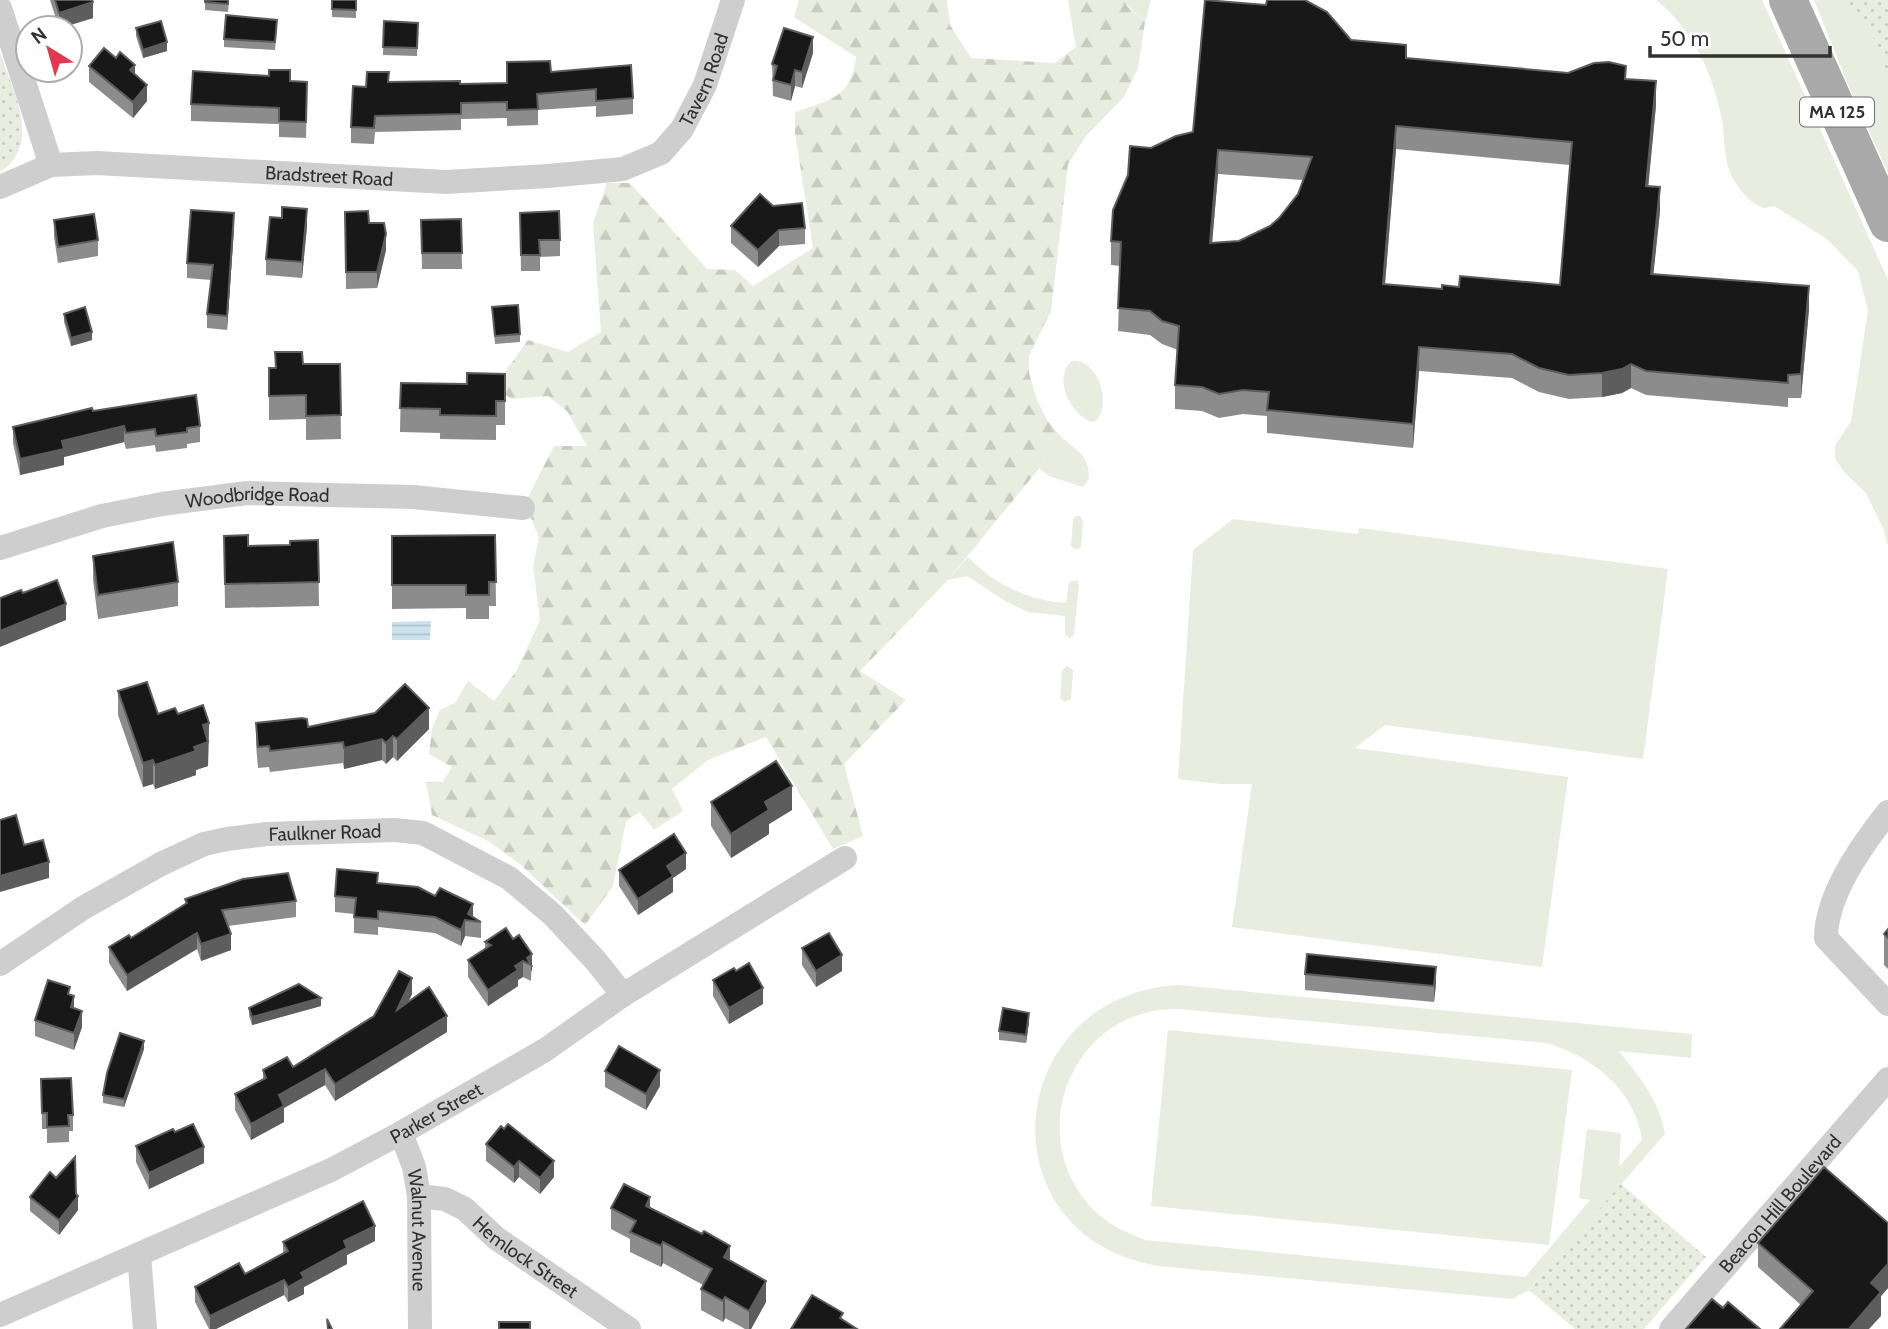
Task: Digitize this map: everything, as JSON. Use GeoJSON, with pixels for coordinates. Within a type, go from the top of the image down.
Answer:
{"type":"FeatureCollection","features":[{"type":"Feature","properties":{"kind":"main road","name":"MA 125"},"geometry":{"type":"LineString","coordinates":[[1788,0],[1888,223]]}},
{"type":"Feature","properties":{"kind":"street","name":"Tavern Road"},"geometry":{"type":"LineString","coordinates":[[662,153],[682,129],[700,95],[733,0]]}},
{"type":"Feature","properties":{"kind":"street"},"geometry":{"type":"LineString","coordinates":[[0,8],[51,165]]}},
{"type":"Feature","properties":{"kind":"street","name":"Bradstreet Road"},"geometry":{"type":"LineString","coordinates":[[0,187],[51,165],[136,164],[446,182],[623,169],[662,153]]}},
{"type":"Feature","properties":{"kind":"street","name":"Woodbridge Road"},"geometry":{"type":"LineString","coordinates":[[0,548],[102,516],[162,503],[247,493],[413,497],[523,508]]}},
{"type":"Feature","properties":{"kind":"street"},"geometry":{"type":"LineString","coordinates":[[1888,811],[1847,871],[1826,925],[1826,938],[1888,1004]]}},
{"type":"Feature","properties":{"kind":"street","name":"Faulkner Road"},"geometry":{"type":"LineString","coordinates":[[0,964],[83,908],[161,864],[204,845],[267,834],[395,830],[423,833],[509,878],[554,915],[623,995]]}},
{"type":"Feature","properties":{"kind":"street","name":"Parker Street"},"geometry":{"type":"LineString","coordinates":[[0,1315],[331,1170],[401,1133],[545,1050],[623,995],[845,858]]}},
{"type":"Feature","properties":{"kind":"street","name":"Beacon Hill Boulevard"},"geometry":{"type":"LineString","coordinates":[[1671,1329],[1888,1079]]}},
{"type":"Feature","properties":{"kind":"street","name":"Walnut Avenue"},"geometry":{"type":"LineString","coordinates":[[401,1133],[414,1167],[419,1196],[420,1329]]}},
{"type":"Feature","properties":{"kind":"street","name":"Hemlock Street"},"geometry":{"type":"LineString","coordinates":[[419,1196],[445,1199],[465,1209],[496,1238],[629,1329]]}},
{"type":"Feature","properties":{"kind":"street"},"geometry":{"type":"LineString","coordinates":[[139,1255],[145,1329]]}},
{"type":"Feature","properties":{"kind":"green space"},"geometry":{"type":"Polygon","coordinates":[[[799,0],[947,0],[950,25],[971,58],[1055,63],[1076,47],[1068,0],[1125,0],[1127,6],[1145,22],[1138,68],[1124,97],[1086,136],[1068,164],[1051,311],[1029,356],[1029,373],[1037,400],[1047,420],[1063,439],[948,580],[860,671],[906,700],[844,764],[863,836],[833,849],[766,737],[708,760],[672,789],[683,811],[654,830],[640,812],[626,821],[613,886],[585,925],[520,864],[488,841],[432,815],[426,782],[443,782],[452,767],[429,754],[432,729],[440,710],[455,703],[468,681],[494,701],[517,670],[540,620],[533,566],[539,538],[525,503],[554,446],[587,446],[567,411],[548,396],[511,399],[495,386],[528,340],[568,352],[601,332],[593,223],[607,183],[630,183],[707,269],[735,270],[753,286],[813,248],[795,133],[795,112],[828,100],[844,89],[853,71],[856,57],[794,17],[799,0]]]}},
{"type":"Feature","properties":{"kind":"green space"},"geometry":{"type":"Polygon","coordinates":[[[1125,0],[1151,0],[1145,22],[1127,5],[1125,0]]]}},
{"type":"Feature","properties":{"kind":"green space"},"geometry":{"type":"Polygon","coordinates":[[[1656,0],[1762,0],[1888,280],[1888,546],[1883,528],[1866,493],[1844,472],[1835,458],[1835,446],[1851,421],[1868,311],[1858,271],[1827,239],[1774,206],[1759,206],[1749,199],[1732,178],[1722,120],[1707,69],[1681,25],[1656,0]]]}},
{"type":"Feature","properties":{"kind":"green space"},"geometry":{"type":"Polygon","coordinates":[[[1814,0],[1888,0],[1888,173],[1849,87],[1814,0]]]}},
{"type":"Feature","properties":{"kind":"green space"},"geometry":{"type":"Polygon","coordinates":[[[1848,0],[1888,0],[1888,76],[1867,21],[1856,20],[1848,0]]]}},
{"type":"Feature","properties":{"kind":"green space"},"geometry":{"type":"Polygon","coordinates":[[[0,53],[17,100],[22,132],[20,147],[13,160],[0,172],[0,53]]]}},
{"type":"Feature","properties":{"kind":"green space"},"geometry":{"type":"Polygon","coordinates":[[[1071,361],[1089,367],[1100,383],[1103,404],[1096,421],[1083,418],[1066,395],[1064,377],[1071,361]]]}},
{"type":"Feature","properties":{"kind":"green space"},"geometry":{"type":"Polygon","coordinates":[[[1063,439],[1085,460],[1089,478],[1083,487],[1049,476],[1039,468],[1063,439]]]}},
{"type":"Feature","properties":{"kind":"green space"},"geometry":{"type":"Polygon","coordinates":[[[1075,516],[1080,516],[1083,521],[1081,547],[1076,550],[1071,546],[1075,516]]]}},
{"type":"Feature","properties":{"kind":"green space"},"geometry":{"type":"Polygon","coordinates":[[[1233,519],[1358,534],[1359,528],[1668,569],[1643,759],[1385,725],[1355,748],[1568,777],[1542,967],[1232,927],[1252,784],[1220,784],[1178,779],[1193,550],[1233,519]]]}},
{"type":"Feature","properties":{"kind":"green space"},"geometry":{"type":"Polygon","coordinates":[[[968,557],[1001,583],[1026,595],[1052,602],[1066,603],[1069,582],[1077,580],[1079,585],[1074,635],[1069,638],[1065,634],[1065,616],[1028,612],[1005,601],[967,576],[948,580],[968,557]]]}},
{"type":"Feature","properties":{"kind":"green space"},"geometry":{"type":"Polygon","coordinates":[[[1067,666],[1073,670],[1071,699],[1065,702],[1060,699],[1062,671],[1067,666]]]}},
{"type":"Feature","properties":{"kind":"green space"},"geometry":{"type":"Polygon","coordinates":[[[1179,985],[1692,1034],[1691,1058],[1619,1051],[1653,1099],[1665,1134],[1529,1290],[1512,1299],[1158,1266],[1101,1246],[1062,1211],[1040,1167],[1036,1118],[1048,1070],[1076,1029],[1120,999],[1179,985]],[[1178,1009],[1140,1014],[1109,1030],[1084,1054],[1068,1083],[1060,1117],[1062,1151],[1074,1184],[1098,1214],[1114,1226],[1145,1240],[1525,1277],[1590,1200],[1579,1198],[1587,1129],[1621,1133],[1619,1167],[1642,1140],[1631,1106],[1609,1078],[1580,1057],[1547,1043],[1178,1009]]]}},
{"type":"Feature","properties":{"kind":"green space"},"geometry":{"type":"Polygon","coordinates":[[[1168,1030],[1572,1070],[1549,1245],[1151,1206],[1168,1030]]]}},
{"type":"Feature","properties":{"kind":"green space"},"geometry":{"type":"Polygon","coordinates":[[[1621,1184],[1706,1257],[1644,1329],[1575,1329],[1529,1290],[1621,1184]]]}},
{"type":"Feature","properties":{"kind":"water"},"geometry":{"type":"Polygon","coordinates":[[[431,621],[430,640],[392,640],[392,622],[431,621]]]}},
{"type":"Feature","properties":{"kind":"building"},"geometry":{"type":"Polygon","coordinates":[[[55,0],[92,0],[93,2],[59,13],[55,0]]]}},
{"type":"Feature","properties":{"kind":"building"},"geometry":{"type":"Polygon","coordinates":[[[228,0],[228,4],[205,2],[228,0]]]}},
{"type":"Feature","properties":{"kind":"building"},"geometry":{"type":"Polygon","coordinates":[[[332,0],[356,0],[356,10],[332,9],[332,0]]]}},
{"type":"Feature","properties":{"kind":"building"},"geometry":{"type":"Polygon","coordinates":[[[1205,0],[1266,5],[1267,0],[1305,0],[1327,12],[1351,40],[1406,45],[1406,58],[1568,73],[1594,63],[1609,62],[1626,66],[1625,79],[1656,81],[1646,186],[1660,187],[1651,274],[1809,286],[1801,374],[1788,375],[1788,383],[1646,371],[1631,364],[1622,369],[1602,373],[1569,375],[1539,368],[1512,354],[1419,347],[1413,424],[1267,410],[1269,392],[1243,390],[1219,394],[1202,387],[1175,385],[1179,326],[1162,321],[1150,311],[1118,308],[1121,242],[1111,241],[1113,210],[1128,175],[1130,146],[1151,148],[1176,136],[1193,132],[1205,0]],[[1396,126],[1383,284],[1442,289],[1442,285],[1459,287],[1460,276],[1560,285],[1572,142],[1396,126]],[[1218,150],[1210,243],[1239,241],[1270,226],[1298,194],[1312,157],[1218,150]]]}},
{"type":"Feature","properties":{"kind":"building"},"geometry":{"type":"Polygon","coordinates":[[[226,15],[277,20],[275,42],[224,39],[226,15]]]}},
{"type":"Feature","properties":{"kind":"building"},"geometry":{"type":"Polygon","coordinates":[[[161,21],[167,42],[143,50],[136,28],[161,21]]]}},
{"type":"Feature","properties":{"kind":"building"},"geometry":{"type":"Polygon","coordinates":[[[384,21],[418,23],[417,48],[383,47],[384,21]]]}},
{"type":"Feature","properties":{"kind":"building"},"geometry":{"type":"Polygon","coordinates":[[[784,28],[813,37],[802,72],[795,70],[791,85],[773,80],[777,66],[772,64],[784,28]]]}},
{"type":"Feature","properties":{"kind":"building"},"geometry":{"type":"Polygon","coordinates":[[[104,48],[116,58],[120,52],[135,65],[130,70],[147,85],[133,102],[89,66],[104,48]]]}},
{"type":"Feature","properties":{"kind":"building"},"geometry":{"type":"Polygon","coordinates":[[[550,61],[551,72],[631,65],[633,98],[596,101],[596,89],[537,94],[538,109],[507,110],[507,102],[461,103],[461,114],[375,116],[374,128],[351,127],[353,86],[366,87],[367,72],[389,72],[388,82],[507,83],[507,62],[550,61]]]}},
{"type":"Feature","properties":{"kind":"building"},"geometry":{"type":"Polygon","coordinates":[[[269,70],[290,70],[290,81],[307,82],[306,122],[279,121],[279,108],[191,104],[193,71],[269,76],[269,70]]]}},
{"type":"Feature","properties":{"kind":"building"},"geometry":{"type":"Polygon","coordinates":[[[760,194],[773,206],[802,203],[805,228],[779,230],[758,250],[731,226],[760,194]]]}},
{"type":"Feature","properties":{"kind":"building"},"geometry":{"type":"Polygon","coordinates":[[[282,207],[307,209],[302,262],[266,259],[270,217],[282,218],[282,207]]]}},
{"type":"Feature","properties":{"kind":"building"},"geometry":{"type":"Polygon","coordinates":[[[191,210],[234,213],[227,316],[207,314],[213,265],[187,263],[191,210]]]}},
{"type":"Feature","properties":{"kind":"building"},"geometry":{"type":"Polygon","coordinates":[[[368,211],[369,223],[384,223],[386,234],[377,272],[346,272],[345,212],[368,211]]]}},
{"type":"Feature","properties":{"kind":"building"},"geometry":{"type":"Polygon","coordinates":[[[559,211],[560,240],[539,240],[540,255],[521,255],[520,213],[559,211]]]}},
{"type":"Feature","properties":{"kind":"building"},"geometry":{"type":"Polygon","coordinates":[[[94,214],[98,240],[58,247],[54,220],[94,214]]]}},
{"type":"Feature","properties":{"kind":"building"},"geometry":{"type":"Polygon","coordinates":[[[461,219],[462,253],[422,253],[421,220],[461,219]]]}},
{"type":"Feature","properties":{"kind":"building"},"geometry":{"type":"Polygon","coordinates":[[[518,305],[520,334],[495,336],[492,307],[518,305]]]}},
{"type":"Feature","properties":{"kind":"building"},"geometry":{"type":"Polygon","coordinates":[[[85,307],[92,332],[71,338],[64,314],[85,307]]]}},
{"type":"Feature","properties":{"kind":"building"},"geometry":{"type":"Polygon","coordinates":[[[275,352],[302,352],[303,364],[340,364],[341,415],[306,416],[306,395],[269,396],[269,368],[276,368],[275,352]]]}},
{"type":"Feature","properties":{"kind":"building"},"geometry":{"type":"Polygon","coordinates":[[[467,373],[505,374],[505,401],[496,401],[496,416],[440,415],[440,409],[400,408],[401,383],[467,384],[467,373]]]}},
{"type":"Feature","properties":{"kind":"building"},"geometry":{"type":"Polygon","coordinates":[[[196,395],[200,426],[187,428],[187,432],[156,436],[155,429],[126,433],[124,426],[62,441],[64,449],[20,459],[13,427],[92,408],[93,411],[196,395]]]}},
{"type":"Feature","properties":{"kind":"building"},"geometry":{"type":"Polygon","coordinates":[[[248,535],[248,546],[290,545],[290,541],[318,540],[319,582],[225,584],[224,536],[248,535]]]}},
{"type":"Feature","properties":{"kind":"building"},"geometry":{"type":"Polygon","coordinates":[[[495,535],[496,582],[489,582],[489,595],[466,595],[466,585],[392,585],[392,536],[495,535]]]}},
{"type":"Feature","properties":{"kind":"building"},"geometry":{"type":"Polygon","coordinates":[[[173,542],[178,582],[98,595],[93,556],[173,542]]]}},
{"type":"Feature","properties":{"kind":"building"},"geometry":{"type":"Polygon","coordinates":[[[57,580],[66,604],[0,631],[0,598],[21,590],[23,593],[57,580]]]}},
{"type":"Feature","properties":{"kind":"building"},"geometry":{"type":"Polygon","coordinates":[[[147,682],[158,714],[175,708],[178,714],[203,705],[209,723],[203,725],[208,742],[194,747],[196,751],[155,765],[153,760],[143,763],[118,691],[147,682]]]}},
{"type":"Feature","properties":{"kind":"building"},"geometry":{"type":"Polygon","coordinates":[[[405,684],[429,708],[397,739],[393,736],[386,743],[382,739],[344,748],[343,742],[270,751],[269,746],[258,747],[256,723],[302,718],[307,719],[308,727],[375,713],[405,684]]]}},
{"type":"Feature","properties":{"kind":"building"},"geometry":{"type":"Polygon","coordinates":[[[776,761],[792,786],[765,802],[769,810],[731,834],[711,802],[776,761]]]}},
{"type":"Feature","properties":{"kind":"building"},"geometry":{"type":"Polygon","coordinates":[[[16,815],[24,845],[43,840],[49,862],[0,876],[0,820],[16,815]]]}},
{"type":"Feature","properties":{"kind":"building"},"geometry":{"type":"Polygon","coordinates":[[[674,834],[686,853],[667,866],[673,876],[638,899],[619,870],[674,834]]]}},
{"type":"Feature","properties":{"kind":"building"},"geometry":{"type":"Polygon","coordinates":[[[337,869],[378,873],[377,883],[418,887],[435,896],[440,888],[473,904],[468,914],[481,922],[465,920],[461,930],[435,917],[378,911],[378,919],[354,917],[356,898],[335,896],[337,869]]]}},
{"type":"Feature","properties":{"kind":"building"},"geometry":{"type":"Polygon","coordinates":[[[288,873],[296,901],[222,910],[231,934],[201,944],[197,933],[127,975],[109,947],[129,935],[131,938],[187,903],[185,899],[243,879],[288,873]]]}},
{"type":"Feature","properties":{"kind":"building"},"geometry":{"type":"Polygon","coordinates":[[[506,928],[513,939],[519,935],[532,954],[527,958],[531,965],[523,961],[515,966],[518,970],[488,990],[468,960],[491,945],[485,942],[506,928]]]}},
{"type":"Feature","properties":{"kind":"building"},"geometry":{"type":"Polygon","coordinates":[[[829,933],[842,955],[816,971],[802,948],[829,933]]]}},
{"type":"Feature","properties":{"kind":"building"},"geometry":{"type":"Polygon","coordinates":[[[1307,954],[1436,967],[1434,986],[1305,974],[1307,954]]]}},
{"type":"Feature","properties":{"kind":"building"},"geometry":{"type":"Polygon","coordinates":[[[749,963],[763,988],[729,1008],[713,980],[749,963]]]}},
{"type":"Feature","properties":{"kind":"building"},"geometry":{"type":"Polygon","coordinates":[[[399,971],[412,978],[397,1010],[429,987],[447,1016],[335,1084],[325,1069],[279,1095],[284,1106],[251,1124],[235,1094],[266,1078],[263,1070],[287,1057],[293,1067],[374,1016],[399,971]]]}},
{"type":"Feature","properties":{"kind":"building"},"geometry":{"type":"Polygon","coordinates":[[[48,980],[70,987],[68,994],[74,996],[71,1007],[82,1011],[74,1033],[35,1020],[48,980]]]}},
{"type":"Feature","properties":{"kind":"building"},"geometry":{"type":"Polygon","coordinates":[[[299,984],[321,998],[252,1017],[249,1008],[299,984]]]}},
{"type":"Feature","properties":{"kind":"building"},"geometry":{"type":"Polygon","coordinates":[[[1003,1008],[1029,1013],[1026,1035],[999,1031],[1003,1008]]]}},
{"type":"Feature","properties":{"kind":"building"},"geometry":{"type":"Polygon","coordinates":[[[120,1033],[144,1041],[124,1099],[103,1095],[120,1033]]]}},
{"type":"Feature","properties":{"kind":"building"},"geometry":{"type":"Polygon","coordinates":[[[619,1046],[660,1070],[646,1094],[605,1071],[619,1046]]]}},
{"type":"Feature","properties":{"kind":"building"},"geometry":{"type":"Polygon","coordinates":[[[71,1078],[73,1115],[68,1115],[69,1126],[47,1127],[47,1113],[42,1113],[41,1079],[71,1078]]]}},
{"type":"Feature","properties":{"kind":"building"},"geometry":{"type":"Polygon","coordinates":[[[193,1124],[204,1147],[149,1173],[136,1146],[173,1129],[175,1132],[193,1124]]]}},
{"type":"Feature","properties":{"kind":"building"},"geometry":{"type":"Polygon","coordinates":[[[508,1124],[554,1161],[540,1178],[519,1161],[514,1167],[486,1144],[501,1126],[504,1129],[508,1124]]]}},
{"type":"Feature","properties":{"kind":"building"},"geometry":{"type":"Polygon","coordinates":[[[75,1157],[78,1196],[59,1220],[30,1197],[50,1172],[56,1178],[75,1157]]]}},
{"type":"Feature","properties":{"kind":"building"},"geometry":{"type":"Polygon","coordinates":[[[1824,1167],[1888,1223],[1888,1264],[1871,1283],[1881,1292],[1849,1329],[1780,1329],[1813,1291],[1758,1243],[1824,1167]]]}},
{"type":"Feature","properties":{"kind":"building"},"geometry":{"type":"Polygon","coordinates":[[[624,1184],[650,1197],[646,1206],[702,1234],[704,1231],[730,1246],[724,1257],[766,1281],[749,1311],[725,1297],[723,1301],[701,1289],[712,1269],[663,1242],[661,1246],[630,1232],[636,1221],[611,1208],[624,1184]]]}},
{"type":"Feature","properties":{"kind":"building"},"geometry":{"type":"Polygon","coordinates":[[[363,1201],[375,1226],[344,1241],[347,1248],[301,1273],[304,1278],[288,1287],[284,1280],[210,1316],[195,1287],[239,1263],[245,1274],[288,1251],[283,1242],[363,1201]]]}},
{"type":"Feature","properties":{"kind":"building"},"geometry":{"type":"Polygon","coordinates":[[[812,1295],[843,1313],[840,1318],[857,1329],[791,1329],[812,1295]]]}},
{"type":"Feature","properties":{"kind":"building"},"geometry":{"type":"Polygon","coordinates":[[[1712,1299],[1723,1308],[1728,1302],[1760,1329],[1686,1329],[1712,1299]]]}},
{"type":"Feature","properties":{"kind":"building"},"geometry":{"type":"Polygon","coordinates":[[[499,1322],[530,1322],[530,1329],[499,1329],[499,1322]]]}}]}
